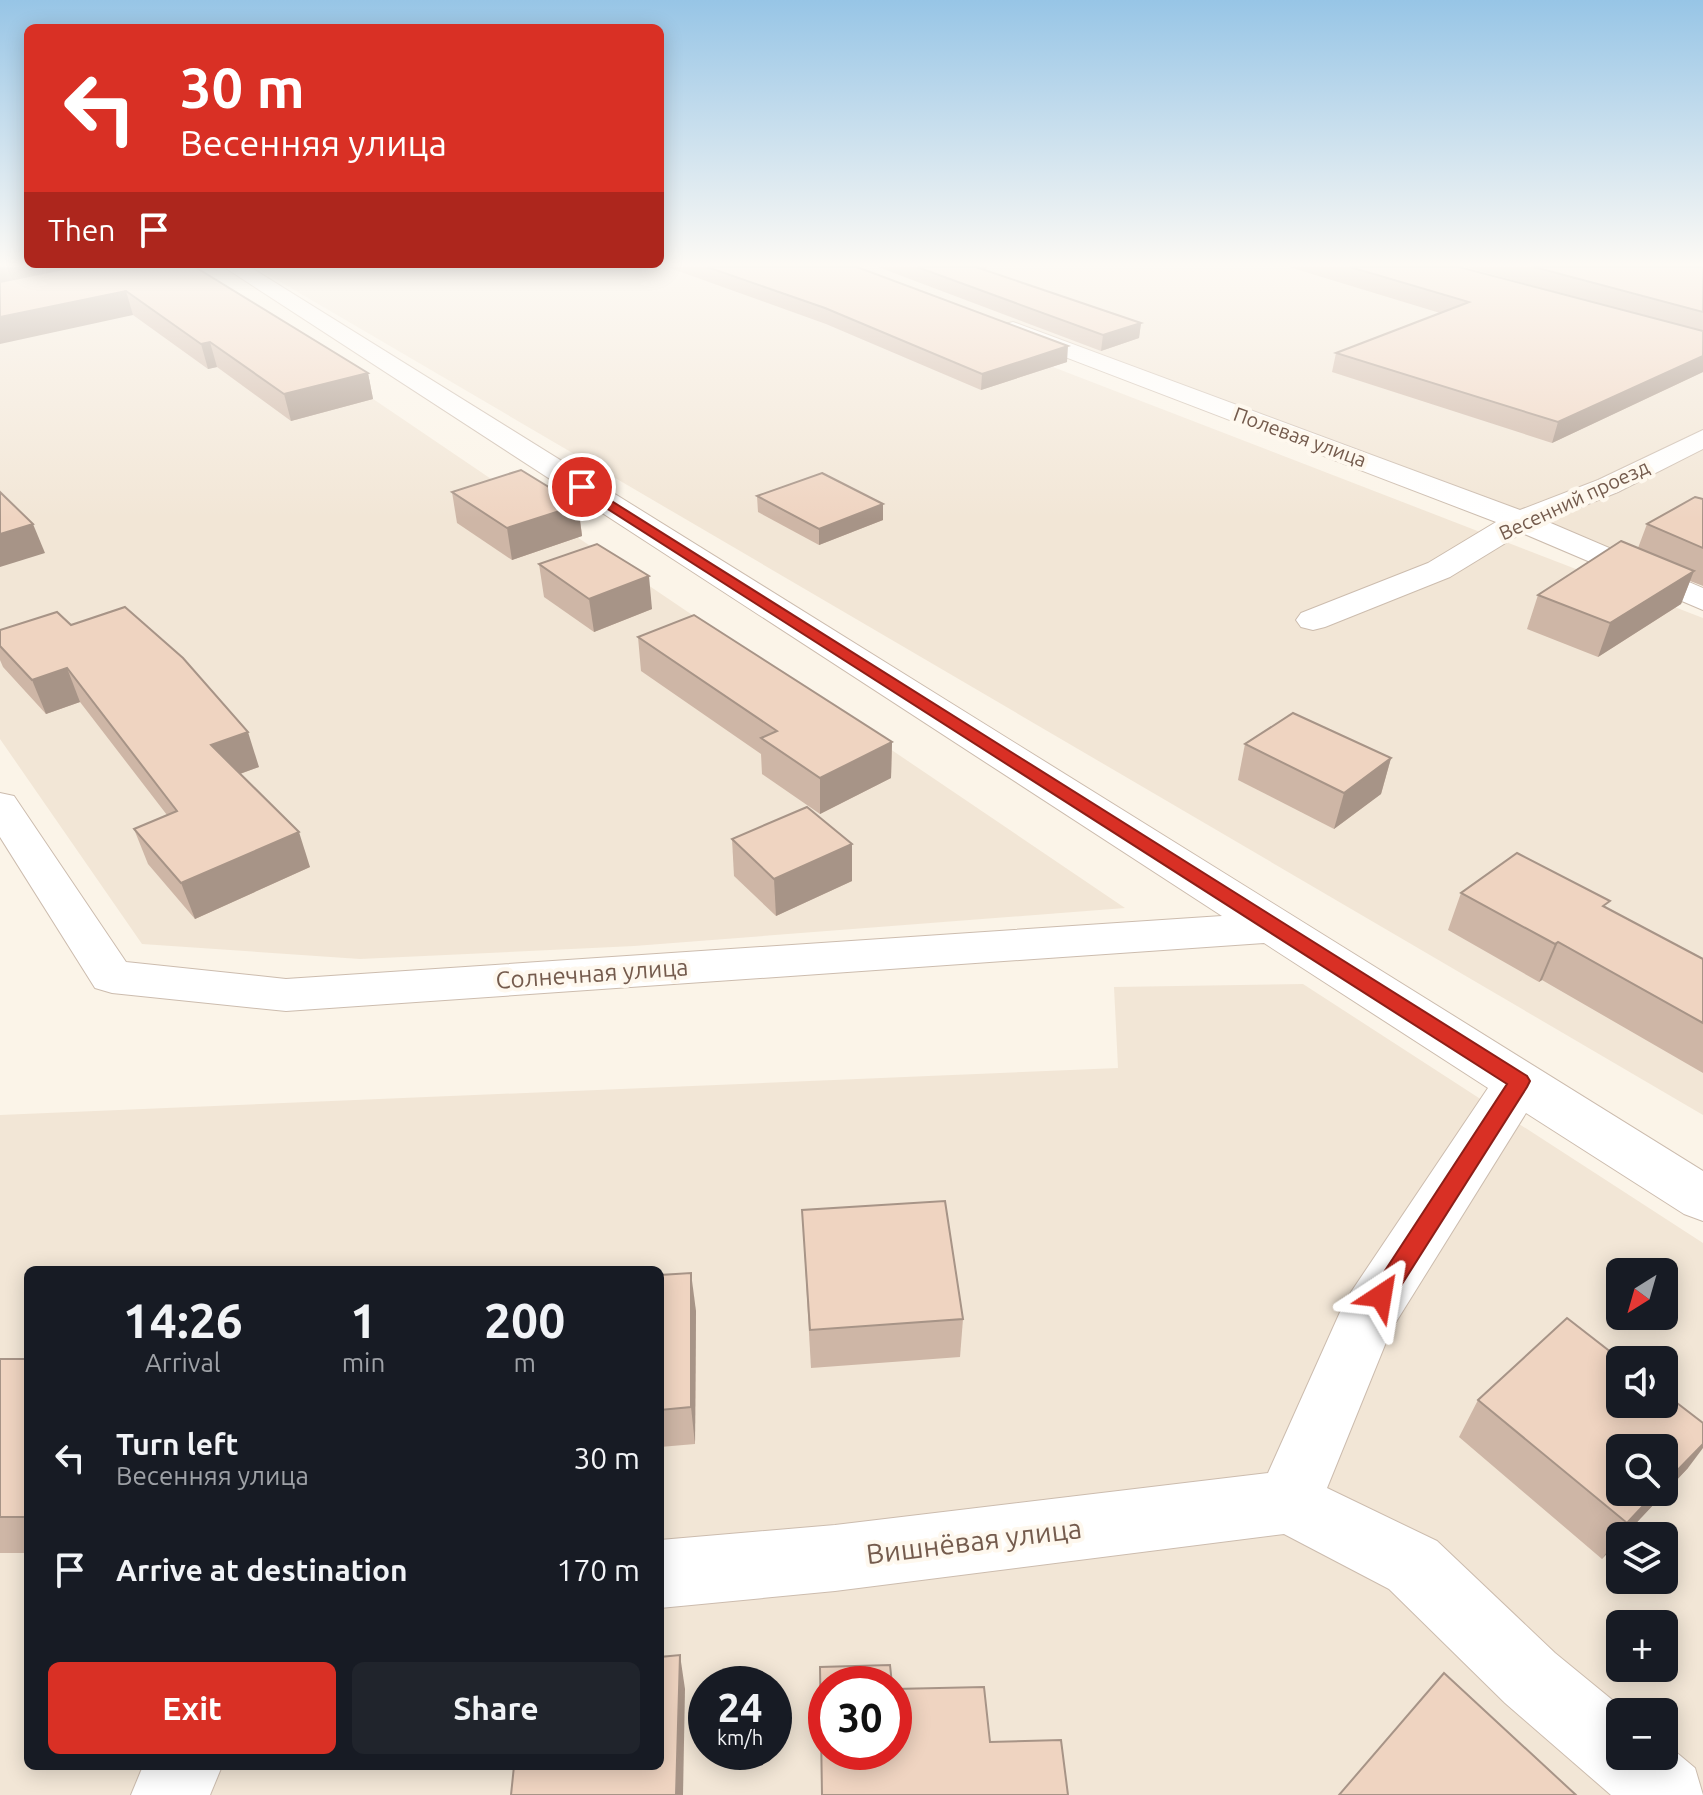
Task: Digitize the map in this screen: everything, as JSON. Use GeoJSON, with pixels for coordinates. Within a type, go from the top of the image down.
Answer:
{"type":"FeatureCollection","features":[{"type":"Feature","properties":{"kind":"street"},"geometry":{"type":"LineString","coordinates":[[367,351],[1703,1199]]}},
{"type":"Feature","properties":{"kind":"street","name":"Полевая улица"},"geometry":{"type":"LineString","coordinates":[[1070,351],[1520,521],[1703,600]]}},
{"type":"Feature","properties":{"kind":"street","name":"Весенний проезд"},"geometry":{"type":"LineString","coordinates":[[1313,620],[1439,570],[1520,521],[1608,486],[1703,438]]}},
{"type":"Feature","properties":{"kind":"street","name":"Солнечная улица"},"geometry":{"type":"LineString","coordinates":[[0,805],[112,977],[286,995],[1278,927]]}},
{"type":"Feature","properties":{"kind":"street"},"geometry":{"type":"LineString","coordinates":[[1520,1081],[1366,1319],[1322,1429],[1288,1502],[1413,1565],[1530,1678],[1606,1742]]}},
{"type":"Feature","properties":{"kind":"street","name":"Вишнёвая улица"},"geometry":{"type":"LineString","coordinates":[[664,1574],[835,1558],[1288,1502]]}},
{"type":"Feature","properties":{"kind":"street"},"geometry":{"type":"LineString","coordinates":[[169,1795],[183,1770]]}},
{"type":"Feature","properties":{"kind":"street"},"geometry":{"type":"LineString","coordinates":[[1639,1770],[1668,1795]]}},
{"type":"Feature","properties":{"kind":"shaded area"},"geometry":{"type":"Polygon","coordinates":[[[0,351],[302,351],[1125,908],[634,946],[360,959],[142,944],[0,739],[0,351]]]}},
{"type":"Feature","properties":{"kind":"shaded area"},"geometry":{"type":"Polygon","coordinates":[[[398,351],[1011,351],[1703,618],[1703,1115],[398,351]]]}},
{"type":"Feature","properties":{"kind":"shaded area"},"geometry":{"type":"Polygon","coordinates":[[[1081,351],[1658,351],[1703,364],[1703,583],[1081,351]]]}},
{"type":"Feature","properties":{"kind":"shaded area"},"geometry":{"type":"Polygon","coordinates":[[[1303,984],[1703,1243],[1703,1795],[0,1795],[0,1115],[1118,1068],[1114,987],[1303,984]]]}},
{"type":"Feature","properties":{"kind":"building"},"geometry":{"type":"Polygon","coordinates":[[[222,351],[332,351],[368,373],[284,394],[222,351]]]}},
{"type":"Feature","properties":{"kind":"building"},"geometry":{"type":"Polygon","coordinates":[[[927,351],[1053,351],[982,374],[927,351]]]}},
{"type":"Feature","properties":{"kind":"building"},"geometry":{"type":"Polygon","coordinates":[[[1703,351],[1703,356],[1558,422],[1336,353],[1703,351]]]}},
{"type":"Feature","properties":{"kind":"building"},"geometry":{"type":"Polygon","coordinates":[[[521,470],[578,505],[507,528],[452,492],[521,470]]]}},
{"type":"Feature","properties":{"kind":"building"},"geometry":{"type":"Polygon","coordinates":[[[822,473],[883,504],[819,529],[757,496],[822,473]]]}},
{"type":"Feature","properties":{"kind":"building"},"geometry":{"type":"Polygon","coordinates":[[[0,492],[33,524],[0,534],[0,492]]]}},
{"type":"Feature","properties":{"kind":"building"},"geometry":{"type":"Polygon","coordinates":[[[1695,497],[1703,499],[1703,548],[1647,524],[1695,497]]]}},
{"type":"Feature","properties":{"kind":"building"},"geometry":{"type":"Polygon","coordinates":[[[1621,541],[1694,571],[1610,623],[1538,595],[1621,541]]]}},
{"type":"Feature","properties":{"kind":"building"},"geometry":{"type":"Polygon","coordinates":[[[597,544],[649,576],[589,599],[539,564],[597,544]]]}},
{"type":"Feature","properties":{"kind":"building"},"geometry":{"type":"Polygon","coordinates":[[[125,607],[183,658],[248,732],[211,745],[299,832],[181,883],[134,829],[177,811],[67,668],[32,680],[0,646],[0,630],[57,612],[71,625],[125,607]]]}},
{"type":"Feature","properties":{"kind":"building"},"geometry":{"type":"Polygon","coordinates":[[[694,615],[892,742],[820,778],[761,738],[777,731],[638,637],[694,615]]]}},
{"type":"Feature","properties":{"kind":"building"},"geometry":{"type":"Polygon","coordinates":[[[1293,713],[1391,758],[1344,793],[1245,744],[1293,713]]]}},
{"type":"Feature","properties":{"kind":"building"},"geometry":{"type":"Polygon","coordinates":[[[807,807],[852,844],[774,879],[732,839],[807,807]]]}},
{"type":"Feature","properties":{"kind":"building"},"geometry":{"type":"Polygon","coordinates":[[[1517,853],[1610,901],[1603,906],[1703,959],[1703,1023],[1558,942],[1555,944],[1461,893],[1517,853]]]}},
{"type":"Feature","properties":{"kind":"building"},"geometry":{"type":"Polygon","coordinates":[[[945,1201],[963,1319],[810,1330],[802,1210],[945,1201]]]}},
{"type":"Feature","properties":{"kind":"building"},"geometry":{"type":"Polygon","coordinates":[[[691,1273],[691,1407],[664,1410],[664,1275],[691,1273]]]}},
{"type":"Feature","properties":{"kind":"building"},"geometry":{"type":"Polygon","coordinates":[[[1567,1318],[1606,1348],[1606,1418],[1678,1418],[1678,1404],[1703,1423],[1703,1444],[1678,1470],[1678,1434],[1606,1434],[1606,1506],[1478,1400],[1567,1318]]]}},
{"type":"Feature","properties":{"kind":"building"},"geometry":{"type":"Polygon","coordinates":[[[0,1359],[24,1359],[24,1517],[0,1517],[0,1359]]]}},
{"type":"Feature","properties":{"kind":"building"},"geometry":{"type":"Polygon","coordinates":[[[1606,1506],[1643,1506],[1626,1522],[1606,1506]]]}},
{"type":"Feature","properties":{"kind":"building"},"geometry":{"type":"Polygon","coordinates":[[[680,1655],[676,1795],[511,1795],[514,1770],[664,1770],[664,1657],[680,1655]]]}},
{"type":"Feature","properties":{"kind":"building"},"geometry":{"type":"Polygon","coordinates":[[[1444,1673],[1576,1795],[1339,1795],[1444,1673]]]}},
{"type":"Feature","properties":{"kind":"building"},"geometry":{"type":"Polygon","coordinates":[[[984,1687],[990,1742],[1061,1740],[1068,1795],[822,1795],[822,1770],[912,1770],[912,1689],[984,1687]]]}},
{"type":"Feature","properties":{"kind":"route"},"geometry":{"type":"LineString","coordinates":[[582,487],[1520,1081],[1381,1296]]}}]}
